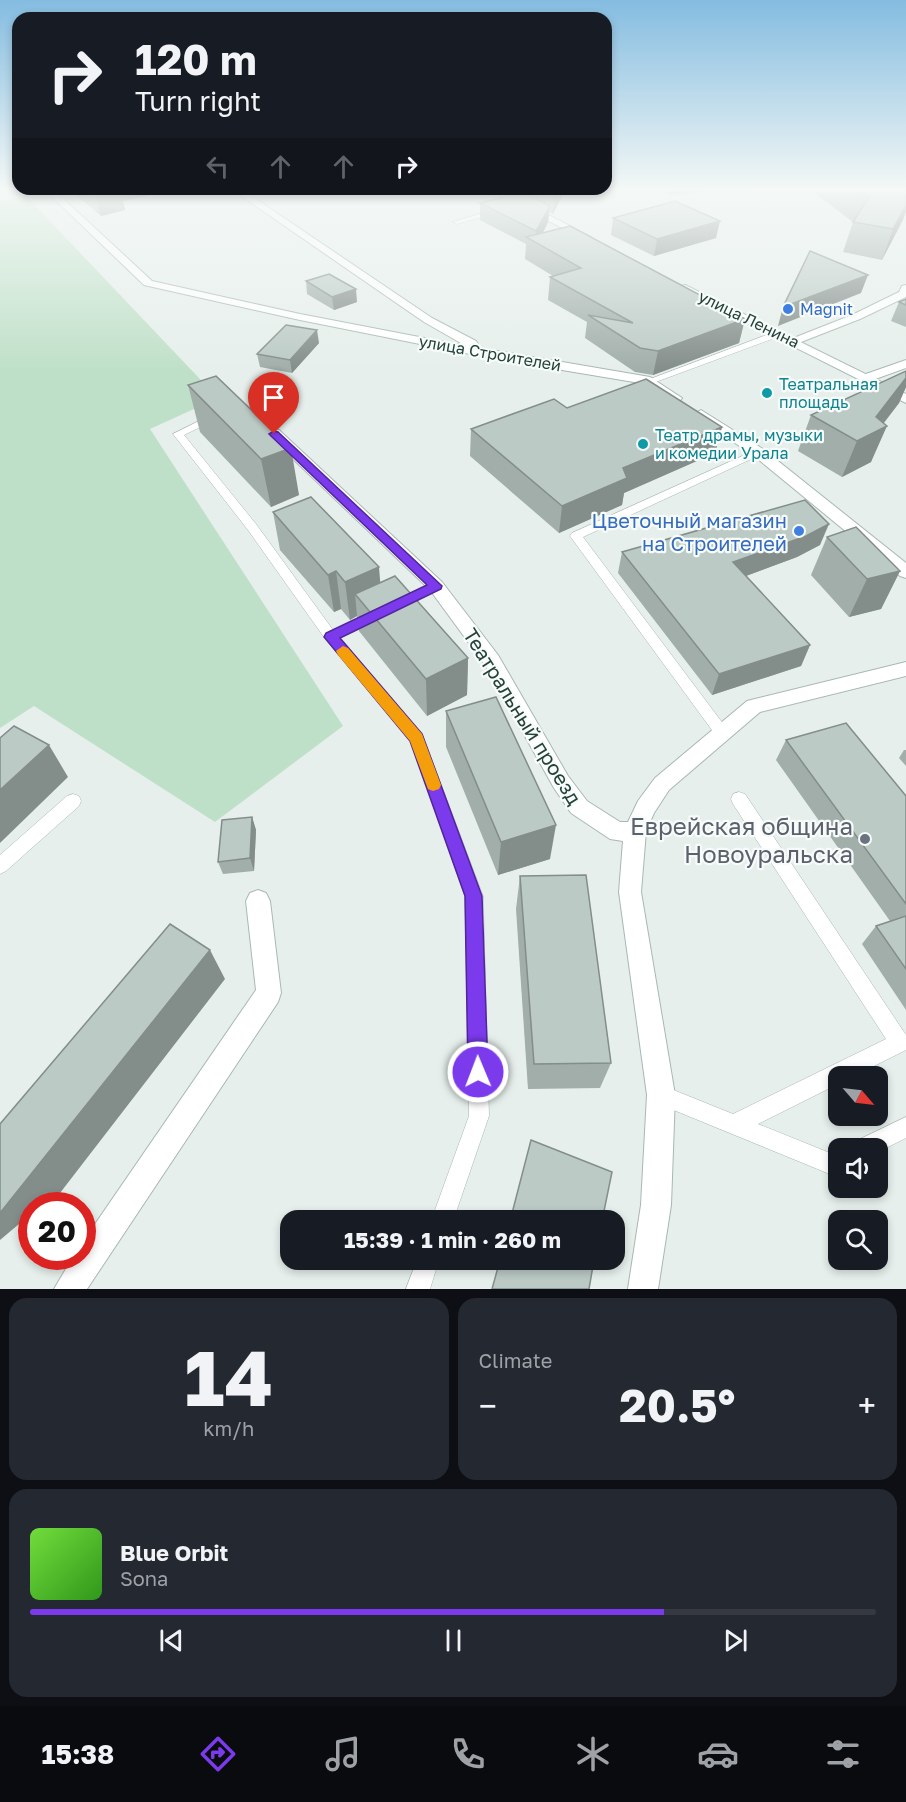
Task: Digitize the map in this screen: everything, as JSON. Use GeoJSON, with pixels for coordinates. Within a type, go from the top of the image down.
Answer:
{"type":"FeatureCollection","features":[{"type":"Feature","properties":{"kind":"street","name":"улица Строителей"},"geometry":{"type":"LineString","coordinates":[[114,251],[148,283],[300,317],[490,354],[650,381],[758,452],[906,572]]}},
{"type":"Feature","properties":{"kind":"street"},"geometry":{"type":"LineString","coordinates":[[327,251],[428,320],[490,354]]}},
{"type":"Feature","properties":{"kind":"street","name":"улица Ленина"},"geometry":{"type":"LineString","coordinates":[[674,282],[906,399]]}},
{"type":"Feature","properties":{"kind":"street"},"geometry":{"type":"LineString","coordinates":[[792,341],[856,317],[904,294],[906,288]]}},
{"type":"Feature","properties":{"kind":"street"},"geometry":{"type":"LineString","coordinates":[[867,378],[906,364]]}},
{"type":"Feature","properties":{"kind":"street","name":"Театральный проезд"},"geometry":{"type":"LineString","coordinates":[[259,420],[436,586],[492,660],[561,782],[579,807],[618,832],[635,831]]}},
{"type":"Feature","properties":{"kind":"street"},"geometry":{"type":"LineString","coordinates":[[644,1289],[656,1205],[661,1095],[630,892],[635,831],[646,807],[662,784],[754,706],[906,669]]}},
{"type":"Feature","properties":{"kind":"street"},"geometry":{"type":"LineString","coordinates":[[69,1289],[269,993],[258,901]]}},
{"type":"Feature","properties":{"kind":"lane"},"geometry":{"type":"LineString","coordinates":[[650,381],[777,334]]}},
{"type":"Feature","properties":{"kind":"lane"},"geometry":{"type":"LineString","coordinates":[[231,409],[178,434],[252,527],[331,637],[417,738],[474,896],[479,1116],[446,1210]]}},
{"type":"Feature","properties":{"kind":"lane"},"geometry":{"type":"LineString","coordinates":[[722,733],[576,536],[758,452]]}},
{"type":"Feature","properties":{"kind":"lane"},"geometry":{"type":"LineString","coordinates":[[331,637],[436,586]]}},
{"type":"Feature","properties":{"kind":"lane"},"geometry":{"type":"LineString","coordinates":[[733,1125],[900,1043],[739,799]]}},
{"type":"Feature","properties":{"kind":"lane"},"geometry":{"type":"LineString","coordinates":[[0,866],[74,801]]}},
{"type":"Feature","properties":{"kind":"lane"},"geometry":{"type":"LineString","coordinates":[[661,1095],[828,1163]]}},
{"type":"Feature","properties":{"kind":"lane"},"geometry":{"type":"LineString","coordinates":[[884,1138],[906,1127]]}},
{"type":"Feature","properties":{"kind":"lane"},"geometry":{"type":"LineString","coordinates":[[418,1289],[425,1270]]}},
{"type":"Feature","properties":{"kind":"green space"},"geometry":{"type":"Polygon","coordinates":[[[0,251],[78,251],[218,398],[150,429],[343,726],[215,822],[34,706],[0,728],[0,251]]]}},
{"type":"Feature","properties":{"kind":"building"},"geometry":{"type":"Polygon","coordinates":[[[551,251],[617,251],[745,319],[658,351],[640,348],[588,315],[633,323],[550,277],[581,268],[551,251]]]}},
{"type":"Feature","properties":{"kind":"building"},"geometry":{"type":"Polygon","coordinates":[[[810,251],[868,275],[783,307],[810,251]]]}},
{"type":"Feature","properties":{"kind":"building"},"geometry":{"type":"Polygon","coordinates":[[[329,274],[356,289],[332,297],[306,281],[329,274]]]}},
{"type":"Feature","properties":{"kind":"building"},"geometry":{"type":"Polygon","coordinates":[[[286,325],[317,330],[290,360],[257,354],[286,325]]]}},
{"type":"Feature","properties":{"kind":"building"},"geometry":{"type":"Polygon","coordinates":[[[906,371],[906,378],[876,417],[887,426],[857,441],[811,415],[906,371]]]}},
{"type":"Feature","properties":{"kind":"building"},"geometry":{"type":"Polygon","coordinates":[[[216,376],[291,448],[261,459],[188,385],[216,376]]]}},
{"type":"Feature","properties":{"kind":"building"},"geometry":{"type":"Polygon","coordinates":[[[646,379],[722,427],[623,468],[627,478],[562,506],[471,429],[554,399],[567,408],[646,379]]]}},
{"type":"Feature","properties":{"kind":"building"},"geometry":{"type":"Polygon","coordinates":[[[311,497],[379,567],[345,582],[336,571],[328,575],[273,512],[311,497]]]}},
{"type":"Feature","properties":{"kind":"building"},"geometry":{"type":"Polygon","coordinates":[[[805,500],[829,524],[806,536],[733,562],[810,645],[719,674],[622,552],[805,500]]]}},
{"type":"Feature","properties":{"kind":"building"},"geometry":{"type":"Polygon","coordinates":[[[856,527],[900,571],[867,579],[827,537],[856,527]]]}},
{"type":"Feature","properties":{"kind":"building"},"geometry":{"type":"Polygon","coordinates":[[[395,576],[468,658],[426,679],[355,594],[395,576]]]}},
{"type":"Feature","properties":{"kind":"building"},"geometry":{"type":"Polygon","coordinates":[[[496,697],[556,825],[501,842],[446,711],[496,697]]]}},
{"type":"Feature","properties":{"kind":"building"},"geometry":{"type":"Polygon","coordinates":[[[846,723],[906,796],[906,904],[786,740],[846,723]]]}},
{"type":"Feature","properties":{"kind":"building"},"geometry":{"type":"Polygon","coordinates":[[[14,726],[49,745],[0,790],[0,738],[14,726]]]}},
{"type":"Feature","properties":{"kind":"building"},"geometry":{"type":"Polygon","coordinates":[[[252,817],[250,858],[218,862],[222,820],[252,817]]]}},
{"type":"Feature","properties":{"kind":"building"},"geometry":{"type":"Polygon","coordinates":[[[586,875],[611,1063],[534,1064],[520,876],[586,875]]]}},
{"type":"Feature","properties":{"kind":"building"},"geometry":{"type":"Polygon","coordinates":[[[906,916],[906,969],[876,926],[906,916]]]}},
{"type":"Feature","properties":{"kind":"building"},"geometry":{"type":"Polygon","coordinates":[[[170,924],[210,950],[0,1213],[0,1124],[170,924]]]}},
{"type":"Feature","properties":{"kind":"building"},"geometry":{"type":"Polygon","coordinates":[[[531,1140],[612,1172],[604,1210],[513,1210],[531,1140]]]}},
{"type":"Feature","properties":{"kind":"building"},"geometry":{"type":"Polygon","coordinates":[[[497,1270],[592,1270],[589,1289],[492,1289],[497,1270]]]}},
{"type":"Feature","properties":{"kind":"slow traffic"},"geometry":{"type":"LineString","coordinates":[[343,651],[417,738],[433,785]]}},
{"type":"Feature","properties":{"kind":"place","name":"Magnit"},"geometry":{"type":"Point","coordinates":[788,309]}},
{"type":"Feature","properties":{"kind":"place","name":"Театральная площадь"},"geometry":{"type":"Point","coordinates":[767,393]}},
{"type":"Feature","properties":{"kind":"place","name":"Театр драмы, музыки и комедии Урала"},"geometry":{"type":"Point","coordinates":[643,444]}},
{"type":"Feature","properties":{"kind":"place","name":"Цветочный магазин на Строителей"},"geometry":{"type":"Point","coordinates":[799,531]}},
{"type":"Feature","properties":{"kind":"place","name":"Еврейская община Новоуральска"},"geometry":{"type":"Point","coordinates":[865,839]}},
{"type":"Feature","properties":{"kind":"route"},"geometry":{"type":"LineString","coordinates":[[274,434],[436,586],[331,637],[417,738],[474,896],[478,1072]]}}]}
